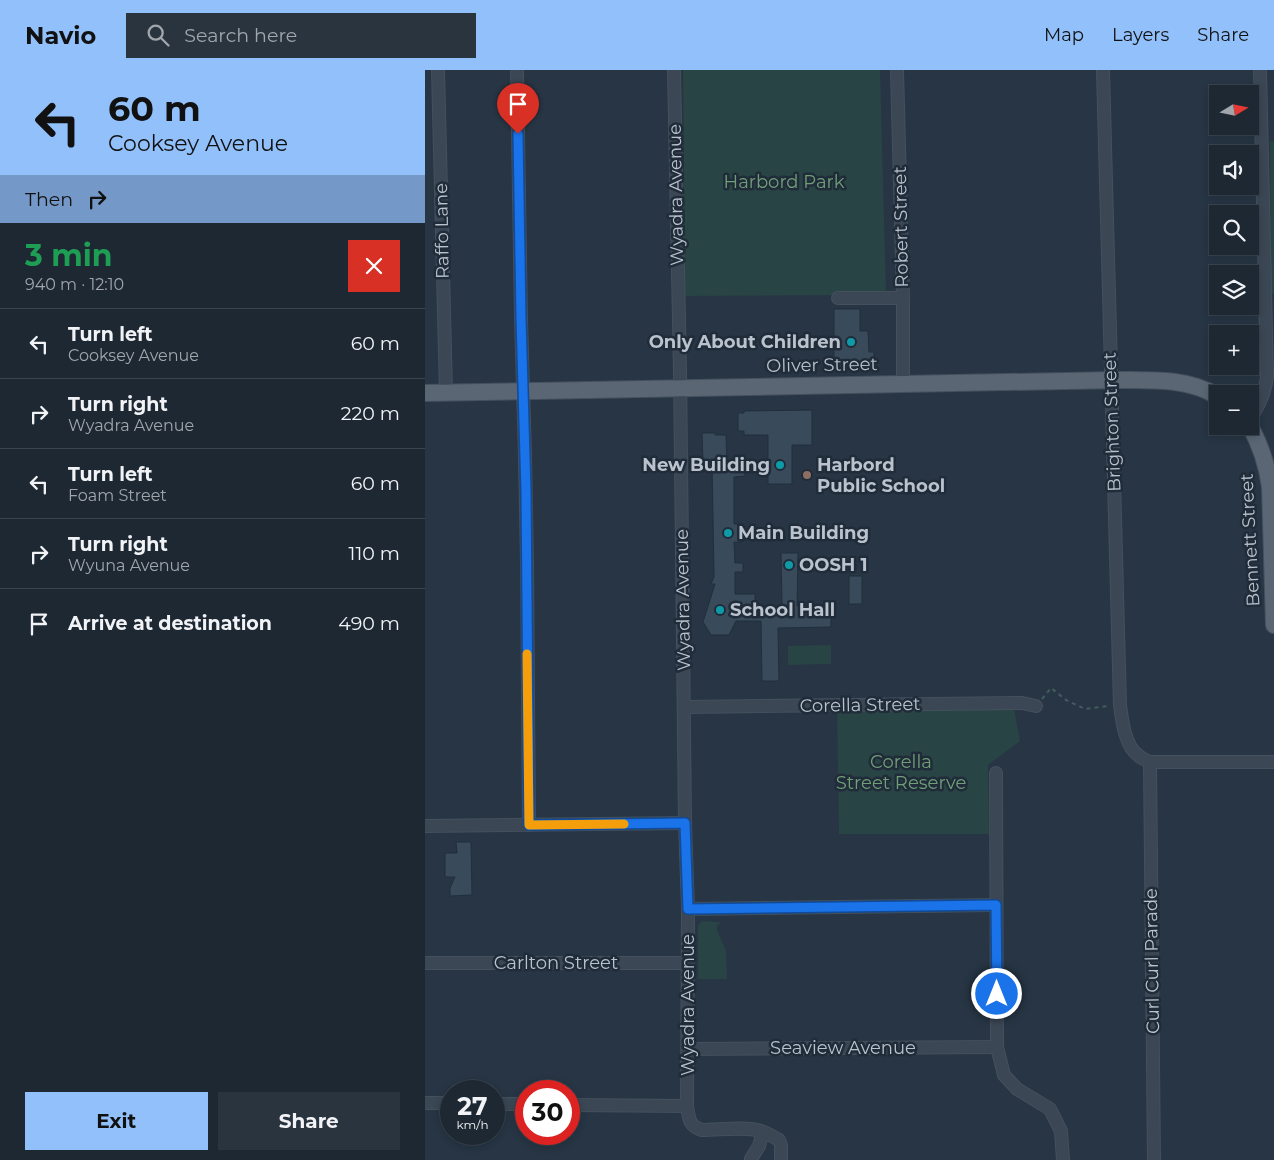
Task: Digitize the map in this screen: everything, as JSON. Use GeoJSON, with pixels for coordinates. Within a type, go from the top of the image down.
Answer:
{"type":"FeatureCollection","features":[{"type":"Feature","properties":{"kind":"main road","name":"Oliver Street"},"geometry":{"type":"LineString","coordinates":[[425,393],[1110,380],[1177,382],[1209,392]]}},
{"type":"Feature","properties":{"kind":"main road","name":"Bennett Street"},"geometry":{"type":"LineString","coordinates":[[1255,435],[1264,456],[1269,479],[1272,517],[1274,625]]}},
{"type":"Feature","properties":{"kind":"street","name":"Raffo Lane"},"geometry":{"type":"LineString","coordinates":[[438,70],[446,393]]}},
{"type":"Feature","properties":{"kind":"street"},"geometry":{"type":"LineString","coordinates":[[517,70],[527,544],[529,825]]}},
{"type":"Feature","properties":{"kind":"street","name":"Wyadra Avenue"},"geometry":{"type":"LineString","coordinates":[[674,70],[685,706],[685,823],[688,909],[687,1106],[689,1120],[695,1128],[702,1130],[748,1129],[765,1133]]}},
{"type":"Feature","properties":{"kind":"street","name":"Robert Street"},"geometry":{"type":"LineString","coordinates":[[897,70],[903,298],[903,384]]}},
{"type":"Feature","properties":{"kind":"street","name":"Brighton Street"},"geometry":{"type":"LineString","coordinates":[[1103,70],[1120,705],[1123,728],[1133,751],[1150,762]]}},
{"type":"Feature","properties":{"kind":"street"},"geometry":{"type":"LineString","coordinates":[[1259,405],[1266,383],[1269,301],[1260,70]]}},
{"type":"Feature","properties":{"kind":"street"},"geometry":{"type":"LineString","coordinates":[[838,298],[903,298]]}},
{"type":"Feature","properties":{"kind":"street","name":"Corella Street"},"geometry":{"type":"LineString","coordinates":[[685,706],[1022,703],[1036,706]]}},
{"type":"Feature","properties":{"kind":"street"},"geometry":{"type":"LineString","coordinates":[[1150,762],[1274,762]]}},
{"type":"Feature","properties":{"kind":"street","name":"Curl Curl Parade"},"geometry":{"type":"LineString","coordinates":[[1150,762],[1154,1160]]}},
{"type":"Feature","properties":{"kind":"street"},"geometry":{"type":"LineString","coordinates":[[996,773],[997,1047],[1004,1075],[1017,1089],[1050,1110],[1061,1131],[1063,1160]]}},
{"type":"Feature","properties":{"kind":"street"},"geometry":{"type":"LineString","coordinates":[[425,826],[685,823]]}},
{"type":"Feature","properties":{"kind":"street"},"geometry":{"type":"LineString","coordinates":[[688,909],[996,905]]}},
{"type":"Feature","properties":{"kind":"street","name":"Carlton Street"},"geometry":{"type":"LineString","coordinates":[[425,963],[687,963]]}},
{"type":"Feature","properties":{"kind":"street","name":"Seaview Avenue"},"geometry":{"type":"LineString","coordinates":[[688,1049],[997,1047]]}},
{"type":"Feature","properties":{"kind":"street"},"geometry":{"type":"LineString","coordinates":[[425,1103],[440,1103]]}},
{"type":"Feature","properties":{"kind":"street"},"geometry":{"type":"LineString","coordinates":[[580,1105],[687,1106]]}},
{"type":"Feature","properties":{"kind":"street"},"geometry":{"type":"LineString","coordinates":[[751,1158],[765,1133],[779,1140],[781,1160]]}},
{"type":"Feature","properties":{"kind":"path"},"geometry":{"type":"LineString","coordinates":[[1051,688],[1066,700],[1085,709],[1120,705]]}},
{"type":"Feature","properties":{"kind":"green space","name":"Harbord Park"},"geometry":{"type":"Polygon","coordinates":[[[683,70],[880,70],[886,295],[685,296],[683,70]]]}},
{"type":"Feature","properties":{"kind":"green space"},"geometry":{"type":"Polygon","coordinates":[[[1270,141],[1274,141],[1274,294],[1271,294],[1270,141]]]}},
{"type":"Feature","properties":{"kind":"green space"},"geometry":{"type":"Polygon","coordinates":[[[831,645],[831,664],[788,665],[788,646],[831,645]]]}},
{"type":"Feature","properties":{"kind":"green space","name":"Corella Street Reserve"},"geometry":{"type":"Polygon","coordinates":[[[837,709],[1014,709],[1020,741],[988,765],[989,834],[839,834],[837,709]]]}},
{"type":"Feature","properties":{"kind":"green space"},"geometry":{"type":"Polygon","coordinates":[[[702,921],[721,922],[717,926],[717,930],[726,951],[727,979],[698,979],[698,925],[702,921]]]}},
{"type":"Feature","properties":{"kind":"building","name":"Only About Children"},"geometry":{"type":"Polygon","coordinates":[[[834,309],[860,309],[860,331],[868,331],[869,352],[874,352],[874,363],[869,363],[869,367],[834,367],[834,309]]]}},
{"type":"Feature","properties":{"kind":"building","name":"New Building"},"geometry":{"type":"Polygon","coordinates":[[[812,410],[812,445],[792,445],[792,484],[768,484],[768,435],[744,435],[744,431],[738,431],[738,413],[744,413],[744,411],[812,410]]]}},
{"type":"Feature","properties":{"kind":"building"},"geometry":{"type":"Polygon","coordinates":[[[702,433],[726,435],[727,466],[744,468],[745,476],[734,477],[734,524],[742,524],[742,542],[734,542],[735,563],[743,563],[743,572],[735,572],[735,594],[755,594],[755,607],[782,606],[781,553],[798,553],[797,606],[831,605],[831,627],[778,628],[779,681],[762,681],[761,621],[736,621],[729,635],[711,635],[703,622],[715,584],[711,584],[714,577],[712,462],[703,462],[702,433]]]}},
{"type":"Feature","properties":{"kind":"building"},"geometry":{"type":"Polygon","coordinates":[[[849,576],[862,576],[862,604],[849,604],[849,576]]]}},
{"type":"Feature","properties":{"kind":"building"},"geometry":{"type":"Polygon","coordinates":[[[456,842],[471,842],[472,895],[450,896],[450,888],[455,877],[445,877],[445,853],[457,853],[456,842]]]}},
{"type":"Feature","properties":{"kind":"slow traffic"},"geometry":{"type":"LineString","coordinates":[[527,654],[529,825],[624,824]]}},
{"type":"Feature","properties":{"kind":"place","name":"Only About Children"},"geometry":{"type":"Point","coordinates":[851,342]}},
{"type":"Feature","properties":{"kind":"place","name":"New Building"},"geometry":{"type":"Point","coordinates":[780,465]}},
{"type":"Feature","properties":{"kind":"place","name":"Harbord Public School"},"geometry":{"type":"Point","coordinates":[807,475]}},
{"type":"Feature","properties":{"kind":"place","name":"Main Building"},"geometry":{"type":"Point","coordinates":[728,533]}},
{"type":"Feature","properties":{"kind":"place","name":"OOSH 1"},"geometry":{"type":"Point","coordinates":[789,565]}},
{"type":"Feature","properties":{"kind":"place","name":"School Hall"},"geometry":{"type":"Point","coordinates":[720,610]}},
{"type":"Feature","properties":{"kind":"route"},"geometry":{"type":"LineString","coordinates":[[518,134],[526,492],[529,825],[685,823],[688,909],[996,905],[997,994]]}}]}
